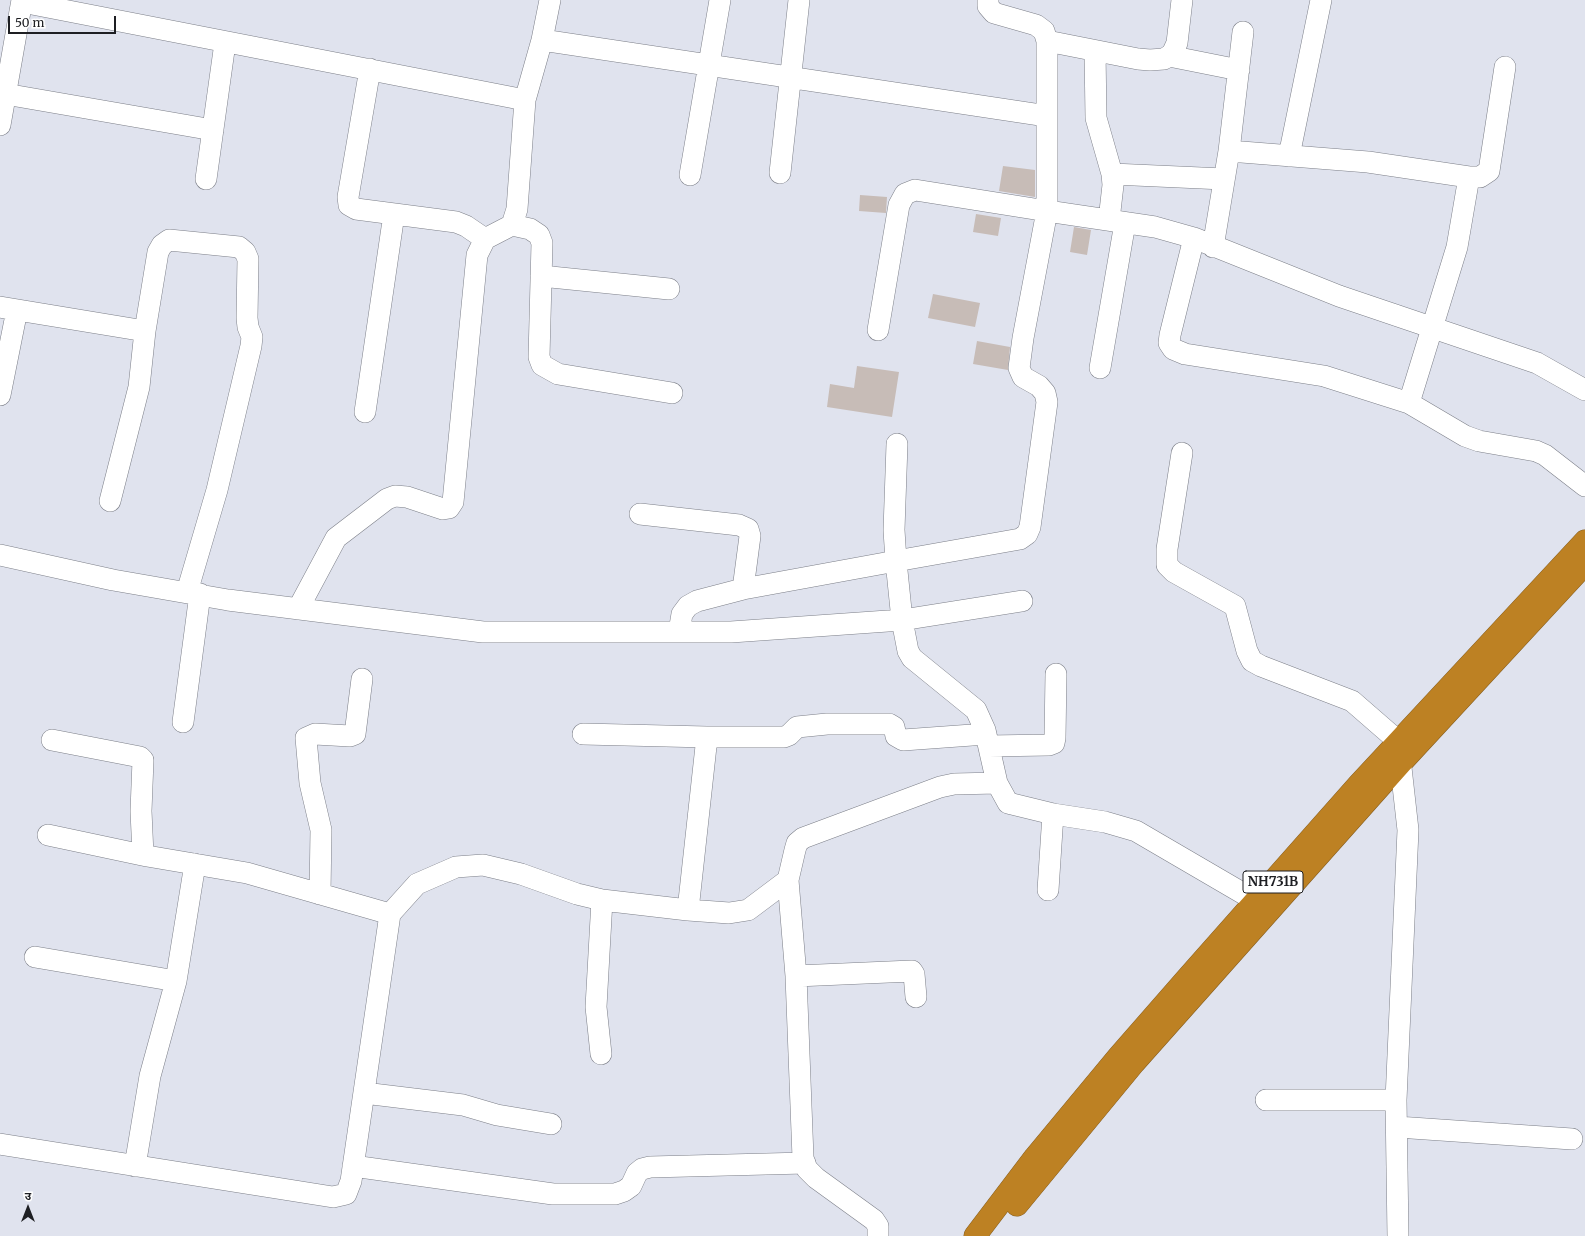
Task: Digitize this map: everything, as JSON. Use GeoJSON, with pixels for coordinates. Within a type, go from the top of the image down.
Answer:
{"type":"FeatureCollection","features":[{"type":"Feature","properties":{"kind":"highway","name":"NH731B"},"geometry":{"type":"LineString","coordinates":[[994,1236],[1068,1142],[1134,1062],[1401,763],[1519,624],[1585,541]]}},
{"type":"Feature","properties":{"kind":"highway","name":"NH731B"},"geometry":{"type":"LineString","coordinates":[[975,1236],[1035,1157],[1118,1056],[1398,741],[1519,624],[1585,564]]}},
{"type":"Feature","properties":{"kind":"street"},"geometry":{"type":"LineString","coordinates":[[512,225],[516,209],[525,100],[542,40],[550,0]]}},
{"type":"Feature","properties":{"kind":"street"},"geometry":{"type":"LineString","coordinates":[[690,175],[720,0]]}},
{"type":"Feature","properties":{"kind":"street"},"geometry":{"type":"LineString","coordinates":[[780,173],[799,0]]}},
{"type":"Feature","properties":{"kind":"street"},"geometry":{"type":"LineString","coordinates":[[679,632],[682,614],[688,606],[697,601],[743,589],[1020,539],[1027,534],[1030,527],[1047,402],[1045,393],[1039,386],[1023,377],[1019,368],[1023,338],[1048,211],[1047,41],[1044,31],[1036,25],[994,13],[988,6],[988,0]]}},
{"type":"Feature","properties":{"kind":"street"},"geometry":{"type":"LineString","coordinates":[[1047,41],[1150,60],[1164,59],[1172,54],[1177,43],[1182,0]]}},
{"type":"Feature","properties":{"kind":"street"},"geometry":{"type":"LineString","coordinates":[[1289,156],[1321,0]]}},
{"type":"Feature","properties":{"kind":"street"},"geometry":{"type":"LineString","coordinates":[[0,125],[22,1],[225,43],[370,69],[525,100]]}},
{"type":"Feature","properties":{"kind":"street"},"geometry":{"type":"LineString","coordinates":[[1213,247],[1229,151],[1243,32]]}},
{"type":"Feature","properties":{"kind":"street"},"geometry":{"type":"LineString","coordinates":[[542,40],[1047,116]]}},
{"type":"Feature","properties":{"kind":"street"},"geometry":{"type":"LineString","coordinates":[[206,179],[225,43]]}},
{"type":"Feature","properties":{"kind":"street"},"geometry":{"type":"LineString","coordinates":[[1095,51],[1096,118],[1112,174],[1117,222],[1100,368]]}},
{"type":"Feature","properties":{"kind":"street"},"geometry":{"type":"LineString","coordinates":[[1169,56],[1238,70]]}},
{"type":"Feature","properties":{"kind":"street"},"geometry":{"type":"LineString","coordinates":[[1229,151],[1368,162],[1469,177],[1480,177],[1488,171],[1505,67]]}},
{"type":"Feature","properties":{"kind":"street"},"geometry":{"type":"LineString","coordinates":[[370,69],[348,197],[349,205],[356,209],[456,222],[466,226],[485,239]]}},
{"type":"Feature","properties":{"kind":"street"},"geometry":{"type":"LineString","coordinates":[[5,94],[213,130]]}},
{"type":"Feature","properties":{"kind":"street"},"geometry":{"type":"LineString","coordinates":[[1112,174],[1224,179]]}},
{"type":"Feature","properties":{"kind":"street"},"geometry":{"type":"LineString","coordinates":[[1409,403],[1457,247],[1469,177]]}},
{"type":"Feature","properties":{"kind":"street"},"geometry":{"type":"LineString","coordinates":[[878,330],[899,205],[906,194],[915,190],[1155,227],[1194,238],[1213,247],[1339,296],[1537,364],[1585,390]]}},
{"type":"Feature","properties":{"kind":"street"},"geometry":{"type":"LineString","coordinates":[[365,412],[394,214]]}},
{"type":"Feature","properties":{"kind":"street"},"geometry":{"type":"LineString","coordinates":[[298,609],[336,538],[387,499],[395,496],[407,497],[443,509],[449,508],[453,502],[477,262],[485,239],[512,225],[530,229],[539,235],[542,243],[539,357],[542,365],[558,374],[672,394]]}},
{"type":"Feature","properties":{"kind":"street"},"geometry":{"type":"LineString","coordinates":[[1194,238],[1170,335],[1169,343],[1173,349],[1185,354],[1324,376],[1409,403],[1465,436],[1479,441],[1536,451],[1545,455],[1585,486]]}},
{"type":"Feature","properties":{"kind":"street"},"geometry":{"type":"LineString","coordinates":[[110,501],[139,388],[145,331],[158,252],[162,245],[169,240],[239,247],[248,259],[247,318],[248,327],[252,337],[251,346],[194,593],[183,722]]}},
{"type":"Feature","properties":{"kind":"street"},"geometry":{"type":"LineString","coordinates":[[541,276],[669,289]]}},
{"type":"Feature","properties":{"kind":"street"},"geometry":{"type":"LineString","coordinates":[[0,395],[9,309],[145,331]]}},
{"type":"Feature","properties":{"kind":"street"},"geometry":{"type":"LineString","coordinates":[[897,444],[894,530],[902,620],[908,651],[912,658],[976,710],[987,740],[997,783],[1008,803],[1053,814],[1105,822],[1136,831],[1256,901]]}},
{"type":"Feature","properties":{"kind":"street"},"geometry":{"type":"LineString","coordinates":[[1182,453],[1167,549],[1167,565],[1174,572],[1235,606],[1247,651],[1252,661],[1261,666],[1352,701],[1398,741],[1408,830],[1396,1100],[1398,1236]]}},
{"type":"Feature","properties":{"kind":"street"},"geometry":{"type":"LineString","coordinates":[[640,514],[739,524],[748,529],[750,536],[743,589]]}},
{"type":"Feature","properties":{"kind":"street"},"geometry":{"type":"LineString","coordinates":[[0,555],[113,580],[194,593],[298,609],[483,632],[730,632],[902,620],[1022,601]]}},
{"type":"Feature","properties":{"kind":"street"},"geometry":{"type":"LineString","coordinates":[[583,734],[784,737],[789,735],[798,727],[835,724],[889,724],[894,727],[896,736],[904,740],[987,740],[1049,745],[1054,743],[1055,738],[1056,674]]}},
{"type":"Feature","properties":{"kind":"street"},"geometry":{"type":"LineString","coordinates":[[320,894],[321,830],[310,783],[306,738],[315,734],[350,736],[355,734],[362,679]]}},
{"type":"Feature","properties":{"kind":"street"},"geometry":{"type":"LineString","coordinates":[[688,910],[707,737]]}},
{"type":"Feature","properties":{"kind":"street"},"geometry":{"type":"LineString","coordinates":[[52,740],[140,757],[143,760],[141,822],[143,855]]}},
{"type":"Feature","properties":{"kind":"street"},"geometry":{"type":"LineString","coordinates":[[878,1236],[878,1226],[874,1220],[816,1178],[807,1169],[805,1163],[796,976],[788,880],[798,843],[803,838],[940,786],[954,784],[997,783]]}},
{"type":"Feature","properties":{"kind":"street"},"geometry":{"type":"LineString","coordinates":[[1048,890],[1053,814]]}},
{"type":"Feature","properties":{"kind":"street"},"geometry":{"type":"LineString","coordinates":[[48,835],[143,855],[247,873],[390,914]]}},
{"type":"Feature","properties":{"kind":"street"},"geometry":{"type":"LineString","coordinates":[[136,1166],[150,1076],[176,981],[195,864]]}},
{"type":"Feature","properties":{"kind":"street"},"geometry":{"type":"LineString","coordinates":[[0,1144],[333,1197],[346,1194],[353,1166],[390,914],[422,880],[456,867],[483,865],[521,874],[577,894],[602,900],[688,910],[729,912],[748,910],[788,880]]}},
{"type":"Feature","properties":{"kind":"street"},"geometry":{"type":"LineString","coordinates":[[600,1054],[596,1007],[602,900]]}},
{"type":"Feature","properties":{"kind":"street"},"geometry":{"type":"LineString","coordinates":[[35,957],[176,981]]}},
{"type":"Feature","properties":{"kind":"street"},"geometry":{"type":"LineString","coordinates":[[796,976],[912,971],[914,974],[916,997]]}},
{"type":"Feature","properties":{"kind":"street"},"geometry":{"type":"LineString","coordinates":[[364,1093],[463,1106],[497,1115],[551,1124]]}},
{"type":"Feature","properties":{"kind":"street"},"geometry":{"type":"LineString","coordinates":[[1266,1100],[1396,1100]]}},
{"type":"Feature","properties":{"kind":"street"},"geometry":{"type":"LineString","coordinates":[[1397,1127],[1572,1139]]}},
{"type":"Feature","properties":{"kind":"street"},"geometry":{"type":"LineString","coordinates":[[353,1166],[552,1194],[615,1194],[624,1191],[631,1186],[637,1173],[642,1169],[650,1167],[805,1163]]}},
{"type":"Feature","properties":{"kind":"building"},"geometry":{"type":"Polygon","coordinates":[[[1003,166],[1035,170],[1035,197],[999,191],[1003,166]]]}},
{"type":"Feature","properties":{"kind":"building"},"geometry":{"type":"Polygon","coordinates":[[[860,195],[887,197],[886,213],[859,211],[860,195]]]}},
{"type":"Feature","properties":{"kind":"building"},"geometry":{"type":"Polygon","coordinates":[[[976,214],[1001,218],[998,236],[973,232],[976,214]]]}},
{"type":"Feature","properties":{"kind":"building"},"geometry":{"type":"Polygon","coordinates":[[[1074,227],[1091,230],[1087,255],[1070,252],[1074,227]]]}},
{"type":"Feature","properties":{"kind":"building"},"geometry":{"type":"Polygon","coordinates":[[[933,294],[980,303],[975,327],[928,318],[933,294]]]}},
{"type":"Feature","properties":{"kind":"building"},"geometry":{"type":"Polygon","coordinates":[[[977,341],[1010,347],[1008,370],[973,364],[977,341]]]}},
{"type":"Feature","properties":{"kind":"building"},"geometry":{"type":"Polygon","coordinates":[[[857,366],[899,372],[892,417],[827,407],[830,384],[854,388],[857,366]]]}}]}
